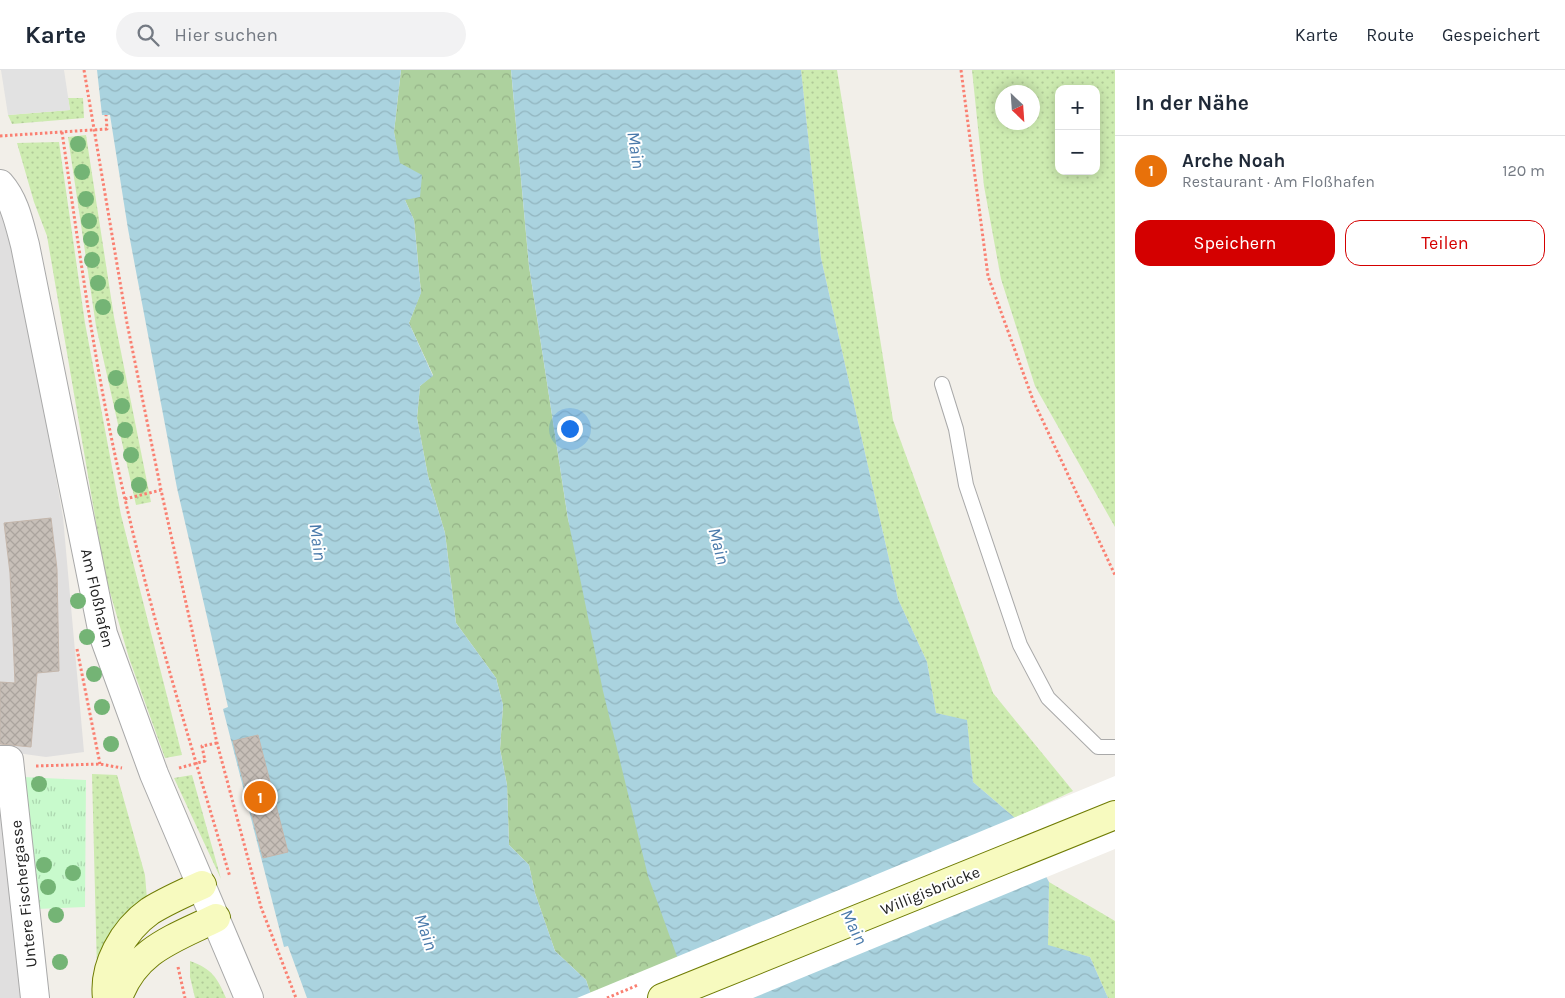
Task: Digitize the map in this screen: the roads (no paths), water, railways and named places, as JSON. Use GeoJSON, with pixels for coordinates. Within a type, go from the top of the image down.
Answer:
{"type":"FeatureCollection","features":[{"type":"Feature","properties":{"kind":"main road","name":"Willigisbrücke"},"geometry":{"type":"LineString","coordinates":[[662,998],[1115,815]]}},
{"type":"Feature","properties":{"kind":"main road"},"geometry":{"type":"LineString","coordinates":[[107,998],[108,972],[115,953],[131,929],[148,912],[202,885]]}},
{"type":"Feature","properties":{"kind":"main road"},"geometry":{"type":"LineString","coordinates":[[118,998],[125,980],[137,962],[152,950],[216,918]]}},
{"type":"Feature","properties":{"kind":"street","name":"Am Floßhafen"},"geometry":{"type":"LineString","coordinates":[[0,184],[8,192],[14,206],[25,245],[103,634],[154,774],[249,998]]}},
{"type":"Feature","properties":{"kind":"street","name":"Untere Fischergasse"},"geometry":{"type":"LineString","coordinates":[[5,760],[30,997]]}},
{"type":"Feature","properties":{"kind":"lane"},"geometry":{"type":"LineString","coordinates":[[942,384],[956,429],[966,485],[1020,644],[1048,698],[1098,747],[1115,747]]}},
{"type":"Feature","properties":{"kind":"water","name":"Main"},"geometry":{"type":"Polygon","coordinates":[[[97,70],[401,70],[394,132],[400,163],[422,175],[420,197],[405,200],[414,220],[421,293],[409,323],[433,376],[420,386],[417,418],[428,476],[445,533],[456,623],[496,678],[503,705],[500,749],[507,785],[509,845],[529,865],[535,893],[555,951],[586,980],[592,998],[307,998],[288,946],[284,947],[223,709],[228,707],[177,488],[128,229],[110,115],[102,115],[97,70]]]}},
{"type":"Feature","properties":{"kind":"water","name":"Main"},"geometry":{"type":"Polygon","coordinates":[[[511,70],[801,70],[821,258],[898,599],[927,662],[936,713],[967,720],[973,782],[1015,818],[1049,882],[1048,945],[1090,957],[1108,998],[692,998],[648,876],[603,691],[568,519],[529,266],[511,70]]]}},
{"type":"Feature","properties":{"kind":"place","name":"Arche Noah"},"geometry":{"type":"Point","coordinates":[260,797]}}]}
